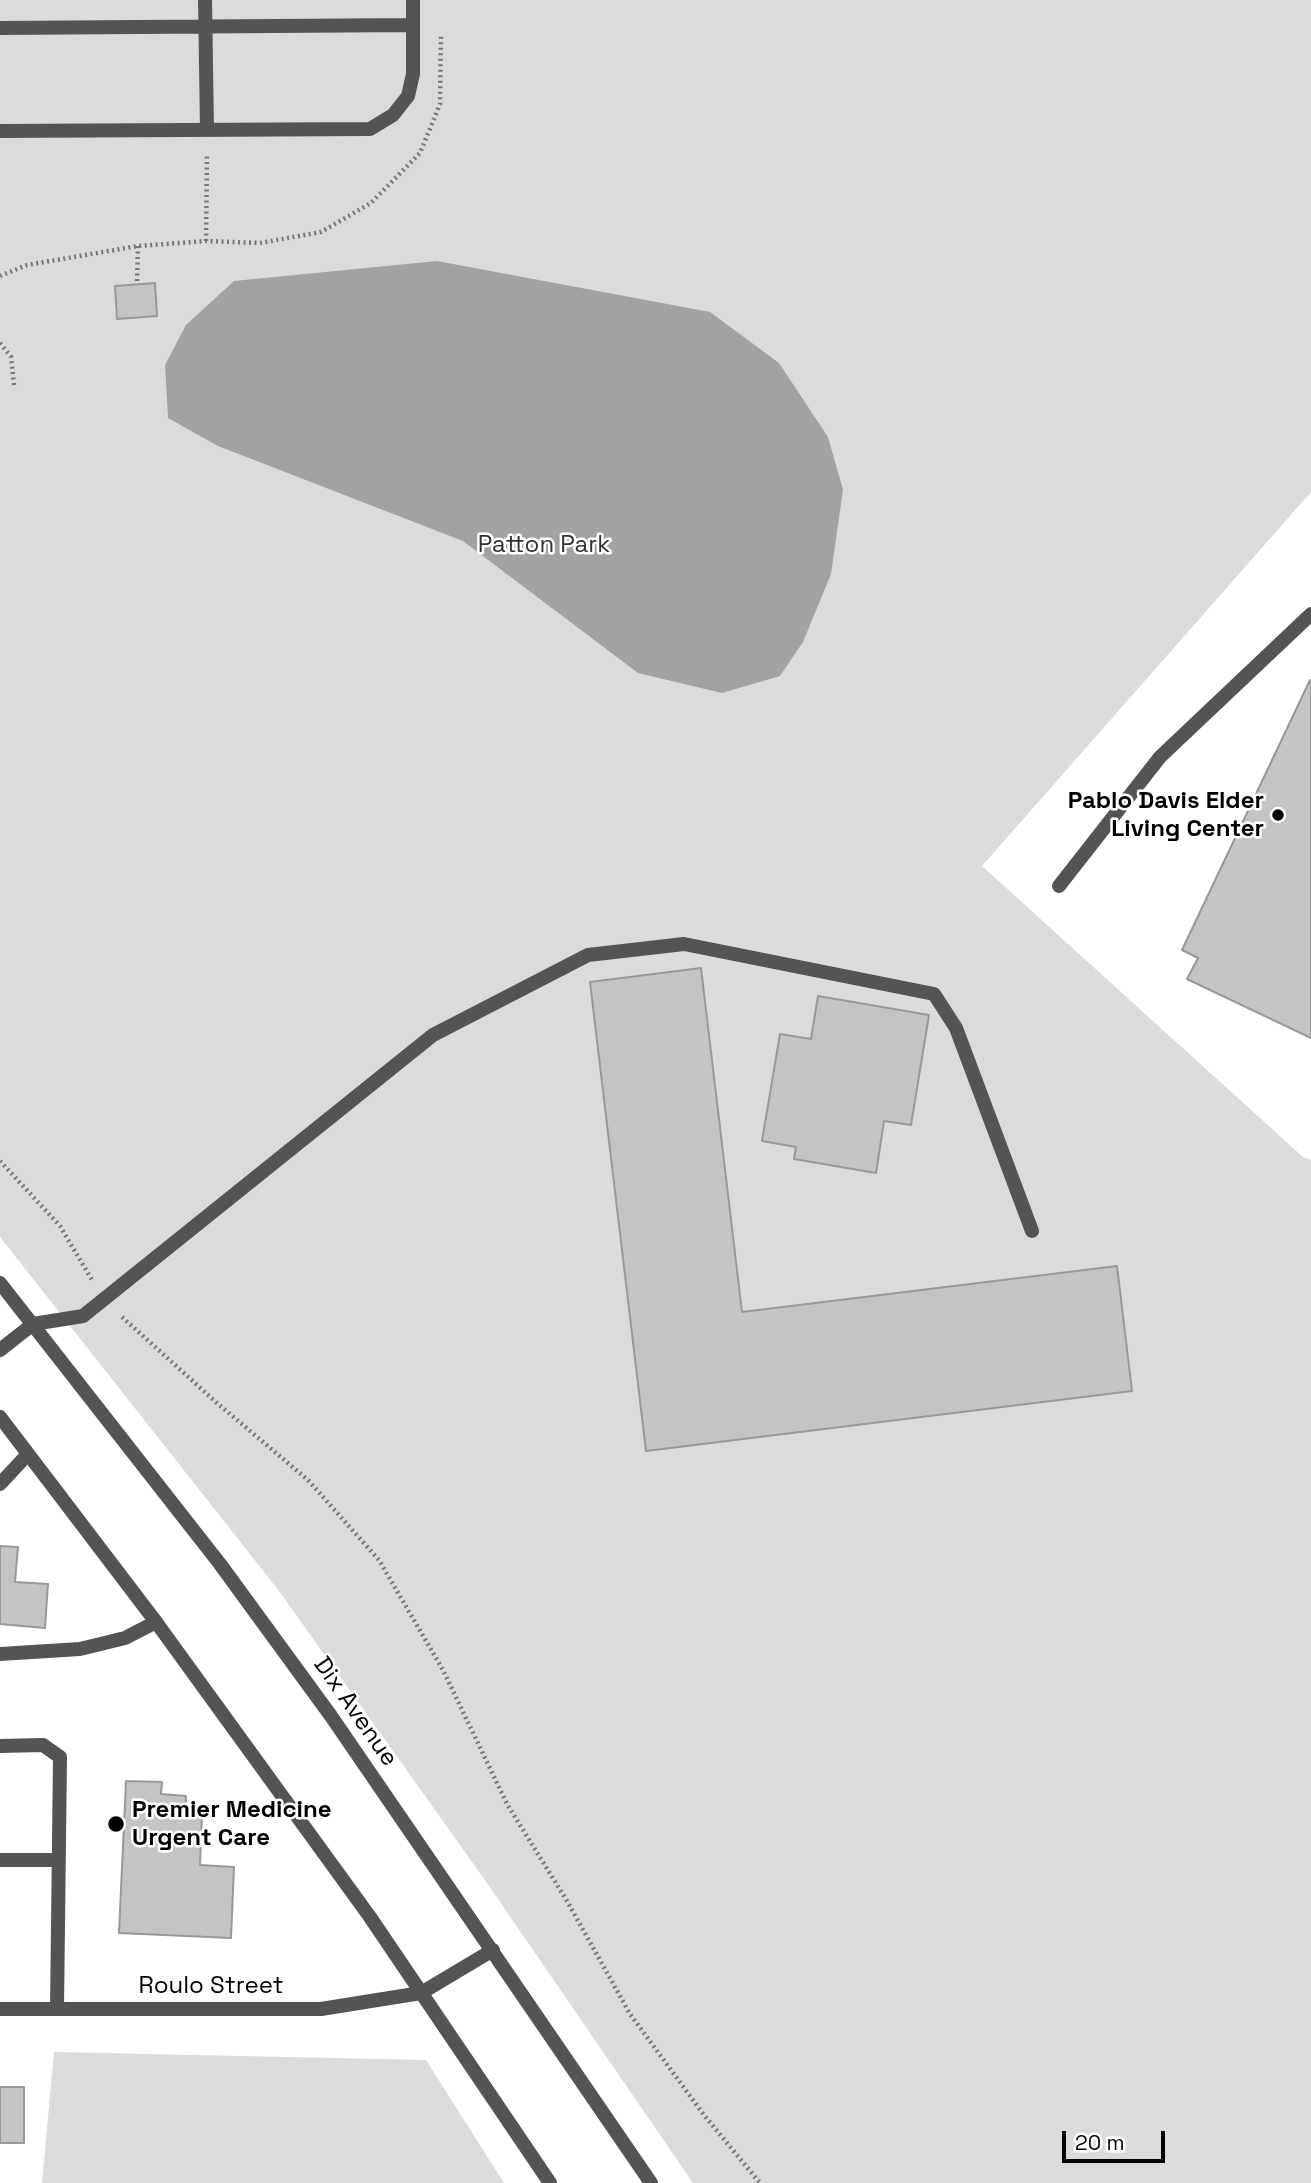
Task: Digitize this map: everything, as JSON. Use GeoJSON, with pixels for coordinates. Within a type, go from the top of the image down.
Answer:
{"type":"FeatureCollection","features":[{"type":"Feature","properties":{"kind":"street"},"geometry":{"type":"LineString","coordinates":[[205,0],[207,130]]}},
{"type":"Feature","properties":{"kind":"street"},"geometry":{"type":"LineString","coordinates":[[0,131],[370,129],[393,115],[408,96],[414,74],[413,0]]}},
{"type":"Feature","properties":{"kind":"street"},"geometry":{"type":"LineString","coordinates":[[0,28],[413,25]]}},
{"type":"Feature","properties":{"kind":"street"},"geometry":{"type":"LineString","coordinates":[[1059,886],[1160,757],[1311,614]]}},
{"type":"Feature","properties":{"kind":"street"},"geometry":{"type":"LineString","coordinates":[[0,1350],[33,1324],[83,1316],[433,1035],[588,955],[684,944],[934,994],[956,1028],[1032,1231]]}},
{"type":"Feature","properties":{"kind":"street","name":"Dix Avenue"},"geometry":{"type":"LineString","coordinates":[[0,1283],[220,1564],[494,1950],[651,2183]]}},
{"type":"Feature","properties":{"kind":"street"},"geometry":{"type":"LineString","coordinates":[[0,1417],[156,1622],[370,1917],[550,2183]]}},
{"type":"Feature","properties":{"kind":"street"},"geometry":{"type":"LineString","coordinates":[[0,1484],[28,1454]]}},
{"type":"Feature","properties":{"kind":"street"},"geometry":{"type":"LineString","coordinates":[[0,1654],[80,1649],[125,1638],[156,1622]]}},
{"type":"Feature","properties":{"kind":"street"},"geometry":{"type":"LineString","coordinates":[[0,1746],[43,1745],[53,1749],[60,1757],[57,2009]]}},
{"type":"Feature","properties":{"kind":"street"},"geometry":{"type":"LineString","coordinates":[[0,1860],[58,1860]]}},
{"type":"Feature","properties":{"kind":"street"},"geometry":{"type":"LineString","coordinates":[[421,1993],[494,1950]]}},
{"type":"Feature","properties":{"kind":"street","name":"Roulo Street"},"geometry":{"type":"LineString","coordinates":[[0,2009],[321,2009],[421,1993]]}},
{"type":"Feature","properties":{"kind":"path"},"geometry":{"type":"LineString","coordinates":[[0,276],[27,264],[138,246],[206,241],[260,243],[321,232],[371,203],[419,153],[440,104],[441,24]]}},
{"type":"Feature","properties":{"kind":"path"},"geometry":{"type":"LineString","coordinates":[[206,241],[207,130]]}},
{"type":"Feature","properties":{"kind":"path"},"geometry":{"type":"LineString","coordinates":[[137,281],[138,246]]}},
{"type":"Feature","properties":{"kind":"path"},"geometry":{"type":"LineString","coordinates":[[0,343],[11,357],[14,385]]}},
{"type":"Feature","properties":{"kind":"path"},"geometry":{"type":"LineString","coordinates":[[0,1161],[60,1226],[106,1297],[123,1318],[308,1480],[379,1560],[443,1670],[507,1804],[567,1900],[630,2014],[704,2115],[760,2183]]}},
{"type":"Feature","properties":{"kind":"green space","name":"Patton Park"},"geometry":{"type":"Polygon","coordinates":[[[0,0],[1311,0],[1311,492],[982,866],[1303,1157],[1311,1160],[1311,2183],[693,2183],[487,1883],[279,1591],[0,1237],[0,0]]]}},
{"type":"Feature","properties":{"kind":"green space"},"geometry":{"type":"Polygon","coordinates":[[[54,2052],[426,2060],[504,2183],[42,2183],[54,2052]]]}},
{"type":"Feature","properties":{"kind":"shaded area"},"geometry":{"type":"Polygon","coordinates":[[[437,261],[710,312],[779,363],[828,437],[843,490],[831,574],[803,642],[780,676],[722,693],[638,673],[463,541],[218,446],[168,418],[165,365],[186,325],[234,281],[437,261]]]}},
{"type":"Feature","properties":{"kind":"building"},"geometry":{"type":"Polygon","coordinates":[[[155,283],[157,316],[117,319],[115,286],[155,283]]]}},
{"type":"Feature","properties":{"kind":"building","name":"Pablo Davis Elder Living Center"},"geometry":{"type":"Polygon","coordinates":[[[1310,680],[1311,1038],[1187,979],[1198,958],[1182,950],[1310,680]]]}},
{"type":"Feature","properties":{"kind":"building"},"geometry":{"type":"Polygon","coordinates":[[[701,968],[742,1312],[1117,1266],[1132,1391],[646,1451],[590,982],[701,968]]]}},
{"type":"Feature","properties":{"kind":"building"},"geometry":{"type":"Polygon","coordinates":[[[818,996],[929,1015],[911,1125],[884,1121],[876,1173],[794,1159],[796,1147],[762,1141],[780,1034],[811,1039],[818,996]]]}},
{"type":"Feature","properties":{"kind":"building"},"geometry":{"type":"Polygon","coordinates":[[[0,1546],[18,1547],[15,1582],[48,1584],[45,1628],[0,1624],[0,1546]]]}},
{"type":"Feature","properties":{"kind":"building"},"geometry":{"type":"Polygon","coordinates":[[[126,1781],[162,1782],[161,1794],[186,1796],[185,1816],[202,1817],[200,1865],[234,1867],[231,1938],[119,1933],[126,1781]]]}},
{"type":"Feature","properties":{"kind":"building"},"geometry":{"type":"Polygon","coordinates":[[[0,2087],[24,2087],[24,2143],[0,2143],[0,2087]]]}},
{"type":"Feature","properties":{"kind":"place","name":"Pablo Davis Elder Living Center"},"geometry":{"type":"Point","coordinates":[1278,815]}},
{"type":"Feature","properties":{"kind":"place","name":"Premier Medicine Urgent Care"},"geometry":{"type":"Point","coordinates":[116,1824]}}]}
